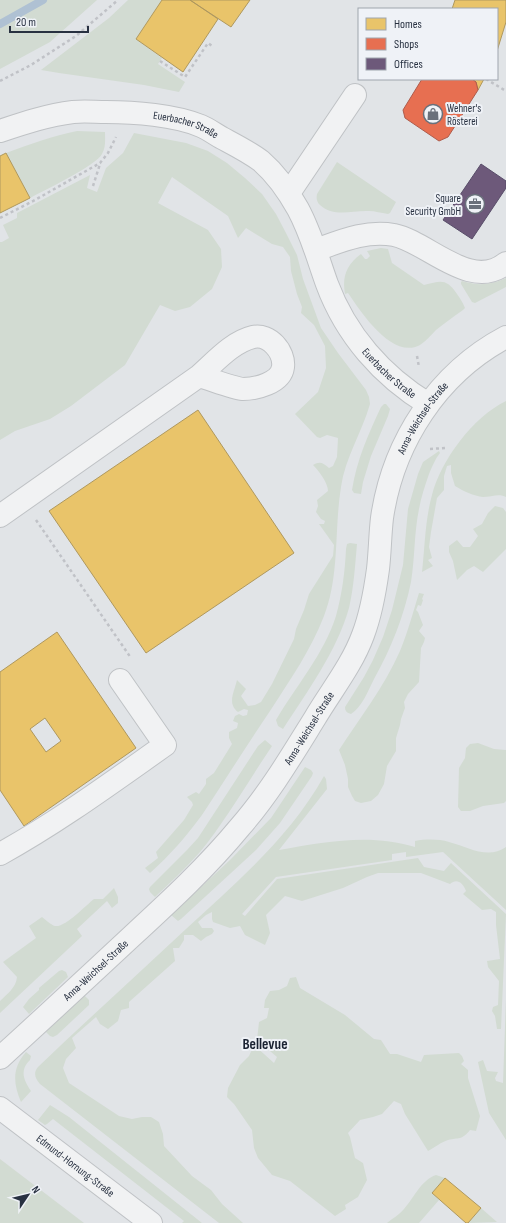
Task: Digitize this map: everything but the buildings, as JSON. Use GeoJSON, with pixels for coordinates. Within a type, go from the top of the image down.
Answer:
{"type":"FeatureCollection","features":[{"type":"Feature","properties":{"kind":"street"},"geometry":{"type":"LineString","coordinates":[[288,193],[355,95]]}},
{"type":"Feature","properties":{"kind":"street","name":"Euerbacher Straße"},"geometry":{"type":"LineString","coordinates":[[0,131],[35,119],[74,112],[123,112],[169,117],[201,126],[236,145],[261,161],[276,176],[288,193],[304,220],[335,304],[357,339],[386,373],[405,389],[428,404]]}},
{"type":"Feature","properties":{"kind":"street"},"geometry":{"type":"LineString","coordinates":[[316,250],[360,235],[394,235],[416,243],[460,267],[471,271],[481,272],[499,268]]}},
{"type":"Feature","properties":{"kind":"street","name":"Anna-Weichsel-Straße"},"geometry":{"type":"LineString","coordinates":[[0,1058],[201,871],[241,826],[274,783],[351,660],[363,635],[374,596],[382,521],[390,481],[409,435],[428,404],[441,388],[462,367],[487,348],[506,337]]}},
{"type":"Feature","properties":{"kind":"street"},"geometry":{"type":"LineString","coordinates":[[0,516],[199,376]]}},
{"type":"Feature","properties":{"kind":"street"},"geometry":{"type":"LineString","coordinates":[[0,854],[70,812],[165,745],[120,680]]}},
{"type":"Feature","properties":{"kind":"street","name":"Edmund-Hornung-Straße"},"geometry":{"type":"LineString","coordinates":[[0,1108],[151,1223]]}},
{"type":"Feature","properties":{"kind":"path"},"geometry":{"type":"LineString","coordinates":[[0,81],[31,65],[76,36],[118,0]]}},
{"type":"Feature","properties":{"kind":"path"},"geometry":{"type":"LineString","coordinates":[[160,61],[184,77],[208,43],[212,46]]}},
{"type":"Feature","properties":{"kind":"path"},"geometry":{"type":"LineString","coordinates":[[488,80],[506,91]]}},
{"type":"Feature","properties":{"kind":"path"},"geometry":{"type":"LineString","coordinates":[[0,218],[100,163],[108,153],[114,141],[123,112]]}},
{"type":"Feature","properties":{"kind":"path"},"geometry":{"type":"LineString","coordinates":[[93,186],[100,163]]}},
{"type":"Feature","properties":{"kind":"path"},"geometry":{"type":"LineString","coordinates":[[23,501],[138,668],[120,680]]}},
{"type":"Feature","properties":{"kind":"shaded area"},"geometry":{"type":"Polygon","coordinates":[[[0,0],[97,0],[50,42],[0,69],[0,0]]]}},
{"type":"Feature","properties":{"kind":"shaded area"},"geometry":{"type":"Polygon","coordinates":[[[128,0],[162,0],[136,39],[162,58],[158,64],[185,82],[179,92],[144,85],[41,70],[109,18],[128,0]]]}},
{"type":"Feature","properties":{"kind":"shaded area"},"geometry":{"type":"Polygon","coordinates":[[[77,131],[105,132],[105,146],[102,154],[90,165],[30,198],[6,153],[42,140],[77,131]]]}},
{"type":"Feature","properties":{"kind":"shaded area"},"geometry":{"type":"Polygon","coordinates":[[[134,133],[186,143],[208,151],[227,163],[262,194],[276,214],[297,255],[303,279],[321,328],[366,390],[370,404],[343,476],[339,503],[335,569],[329,600],[319,629],[292,676],[202,815],[178,846],[150,873],[145,868],[158,858],[156,852],[184,820],[193,805],[187,797],[196,792],[199,794],[206,784],[206,779],[214,773],[232,744],[229,738],[229,732],[237,728],[238,723],[233,721],[235,716],[239,714],[243,716],[247,715],[248,710],[244,709],[238,712],[233,705],[232,698],[237,680],[246,689],[241,696],[248,706],[261,702],[272,684],[294,639],[296,629],[309,594],[333,556],[334,545],[319,524],[324,524],[325,521],[321,519],[316,512],[318,506],[317,500],[328,491],[328,488],[323,477],[313,465],[320,463],[329,468],[333,466],[337,457],[338,438],[327,435],[320,438],[317,437],[295,414],[318,392],[326,368],[325,346],[314,325],[301,313],[302,307],[291,271],[290,257],[283,247],[272,244],[246,228],[238,238],[228,216],[172,177],[158,203],[208,230],[221,249],[222,267],[212,289],[190,307],[175,311],[160,305],[125,365],[71,406],[50,419],[15,431],[0,440],[0,242],[9,238],[3,225],[17,218],[17,213],[90,175],[87,188],[97,192],[106,168],[123,153],[134,133]]]}},
{"type":"Feature","properties":{"kind":"shaded area"},"geometry":{"type":"Polygon","coordinates":[[[337,162],[396,202],[390,213],[369,211],[337,212],[325,209],[320,205],[317,200],[317,194],[337,162]]]}},
{"type":"Feature","properties":{"kind":"shaded area"},"geometry":{"type":"Polygon","coordinates":[[[381,248],[388,249],[392,263],[424,285],[443,282],[450,285],[465,308],[436,330],[420,345],[409,348],[399,346],[388,340],[369,322],[348,293],[345,294],[344,282],[346,272],[352,262],[361,254],[365,259],[367,259],[370,256],[367,251],[381,248]]]}},
{"type":"Feature","properties":{"kind":"shaded area"},"geometry":{"type":"Polygon","coordinates":[[[506,278],[506,287],[475,303],[472,302],[461,284],[462,281],[474,284],[490,283],[506,278]]]}},
{"type":"Feature","properties":{"kind":"shaded area"},"geometry":{"type":"Polygon","coordinates":[[[506,401],[506,497],[498,495],[483,497],[461,490],[455,486],[451,473],[451,465],[447,466],[444,476],[444,490],[437,498],[431,532],[429,547],[432,558],[428,560],[433,566],[422,572],[427,523],[436,482],[451,454],[470,429],[494,408],[506,401]]]}},
{"type":"Feature","properties":{"kind":"shaded area"},"geometry":{"type":"Polygon","coordinates":[[[386,404],[390,409],[388,416],[371,456],[361,494],[354,493],[352,490],[360,457],[381,407],[386,404]]]}},
{"type":"Feature","properties":{"kind":"shaded area"},"geometry":{"type":"Polygon","coordinates":[[[439,451],[440,453],[429,474],[420,505],[416,527],[411,582],[401,620],[386,656],[364,698],[355,711],[350,714],[346,711],[345,707],[373,660],[392,610],[403,565],[408,509],[418,474],[423,462],[439,451]]]}},
{"type":"Feature","properties":{"kind":"shaded area"},"geometry":{"type":"Polygon","coordinates":[[[495,506],[503,508],[506,512],[506,549],[483,572],[474,566],[467,570],[457,580],[453,561],[449,552],[449,546],[457,540],[463,547],[470,547],[478,536],[473,529],[482,524],[488,513],[495,506]]]}},
{"type":"Feature","properties":{"kind":"shaded area"},"geometry":{"type":"Polygon","coordinates":[[[347,544],[357,544],[352,592],[344,624],[320,671],[283,729],[278,726],[276,720],[317,657],[331,630],[336,616],[343,583],[347,544]]]}},
{"type":"Feature","properties":{"kind":"shaded area"},"geometry":{"type":"Polygon","coordinates":[[[419,593],[424,594],[423,600],[421,606],[418,605],[416,610],[423,625],[419,631],[425,638],[421,648],[419,682],[408,694],[404,702],[405,708],[396,738],[396,751],[387,766],[384,784],[378,795],[371,801],[361,803],[355,801],[348,787],[345,765],[339,750],[394,664],[406,637],[419,593]]]}},
{"type":"Feature","properties":{"kind":"shaded area"},"geometry":{"type":"Polygon","coordinates":[[[265,740],[272,746],[210,840],[195,858],[155,897],[150,892],[150,887],[198,838],[258,746],[265,740]]]}},
{"type":"Feature","properties":{"kind":"shaded area"},"geometry":{"type":"Polygon","coordinates":[[[478,743],[494,749],[506,750],[506,801],[504,803],[483,806],[470,811],[461,811],[458,807],[459,768],[465,758],[466,748],[470,744],[478,743]]]}},
{"type":"Feature","properties":{"kind":"shaded area"},"geometry":{"type":"Polygon","coordinates":[[[305,767],[311,770],[313,773],[312,776],[280,823],[256,850],[181,919],[178,921],[171,915],[230,860],[271,818],[305,767]]]}},
{"type":"Feature","properties":{"kind":"shaded area"},"geometry":{"type":"Polygon","coordinates":[[[324,776],[326,779],[327,789],[279,850],[347,840],[381,840],[415,847],[415,841],[437,840],[485,852],[499,851],[506,847],[506,910],[443,852],[406,857],[406,852],[392,854],[392,860],[276,877],[242,914],[245,916],[277,879],[418,858],[424,867],[444,871],[451,863],[506,914],[501,1029],[497,1029],[495,1016],[492,1011],[493,1007],[498,1005],[499,981],[488,967],[487,961],[500,959],[496,912],[491,909],[482,910],[463,894],[466,891],[460,882],[455,881],[450,884],[421,873],[378,873],[343,888],[302,901],[285,896],[266,915],[270,933],[265,945],[245,935],[240,926],[230,928],[213,922],[212,912],[206,915],[198,922],[202,928],[212,928],[214,931],[212,934],[201,941],[193,935],[184,935],[184,940],[179,948],[173,948],[175,961],[129,1002],[129,1008],[121,1010],[118,1021],[108,1029],[100,1024],[96,1017],[72,1038],[76,1048],[66,1059],[63,1068],[69,1083],[119,1116],[132,1119],[151,1117],[159,1122],[163,1134],[164,1146],[192,1176],[211,1190],[222,1204],[243,1223],[219,1223],[40,1084],[35,1073],[38,1067],[56,1049],[261,858],[295,819],[324,776]]]}},
{"type":"Feature","properties":{"kind":"shaded area"},"geometry":{"type":"Polygon","coordinates":[[[114,888],[118,897],[118,903],[112,908],[107,901],[77,929],[82,936],[0,1013],[0,1001],[13,988],[17,977],[3,962],[36,938],[29,926],[42,917],[50,924],[59,926],[75,916],[94,899],[103,899],[114,888]]]}},
{"type":"Feature","properties":{"kind":"shaded area"},"geometry":{"type":"Polygon","coordinates":[[[62,970],[66,972],[68,977],[29,1014],[23,1007],[29,999],[39,990],[39,988],[62,970]]]}},
{"type":"Feature","properties":{"kind":"shaded area"},"geometry":{"type":"Polygon","coordinates":[[[296,977],[300,988],[345,1015],[374,1039],[381,1040],[390,1054],[397,1054],[421,1062],[424,1055],[459,1053],[464,1061],[461,1064],[468,1070],[468,1078],[480,1116],[476,1131],[470,1130],[460,1138],[445,1141],[428,1151],[405,1114],[401,1104],[394,1101],[382,1114],[360,1120],[348,1133],[355,1158],[363,1163],[367,1180],[358,1197],[345,1205],[346,1209],[335,1216],[290,1181],[272,1175],[258,1158],[254,1148],[252,1130],[234,1104],[227,1097],[228,1088],[240,1065],[249,1056],[254,1045],[274,1063],[277,1057],[257,1040],[259,1022],[267,1018],[269,1008],[264,1008],[265,1000],[270,991],[279,990],[287,986],[290,978],[296,977]]]}},
{"type":"Feature","properties":{"kind":"shaded area"},"geometry":{"type":"Polygon","coordinates":[[[84,995],[89,1000],[89,1005],[57,1035],[53,1037],[50,1036],[46,1032],[84,995]]]}},
{"type":"Feature","properties":{"kind":"shaded area"},"geometry":{"type":"Polygon","coordinates":[[[506,999],[506,1140],[489,1113],[478,1062],[483,1060],[487,1071],[498,1072],[495,1078],[496,1081],[503,1083],[506,999]]]}},
{"type":"Feature","properties":{"kind":"shaded area"},"geometry":{"type":"Polygon","coordinates":[[[26,1052],[31,1056],[25,1068],[24,1076],[31,1091],[21,1102],[16,1088],[15,1076],[18,1064],[26,1052]]]}},
{"type":"Feature","properties":{"kind":"shaded area"},"geometry":{"type":"Polygon","coordinates":[[[50,1105],[69,1117],[202,1223],[182,1223],[184,1221],[53,1119],[45,1125],[38,1120],[50,1105]]]}},
{"type":"Feature","properties":{"kind":"shaded area"},"geometry":{"type":"Polygon","coordinates":[[[0,1159],[84,1223],[0,1223],[0,1159]]]}},
{"type":"Feature","properties":{"kind":"shaded area"},"geometry":{"type":"Polygon","coordinates":[[[436,1175],[445,1178],[432,1193],[439,1200],[419,1223],[387,1223],[408,1205],[426,1181],[436,1175]]]}},
{"type":"Feature","properties":{"kind":"shaded area"},"geometry":{"type":"Polygon","coordinates":[[[481,1208],[497,1222],[468,1223],[481,1208]]]}},
{"type":"Feature","properties":{"kind":"waterway"},"geometry":{"type":"LineString","coordinates":[[0,24],[43,0]]}},
{"type":"Feature","properties":{"kind":"place","name":"Wehner's Rösterei"},"geometry":{"type":"Point","coordinates":[433,114]}},
{"type":"Feature","properties":{"kind":"place","name":"Square Security GmbH"},"geometry":{"type":"Point","coordinates":[475,204]}},
{"type":"Feature","properties":{"kind":"district","name":"Bellevue"},"geometry":{"type":"Point","coordinates":[265,1044]}}]}
